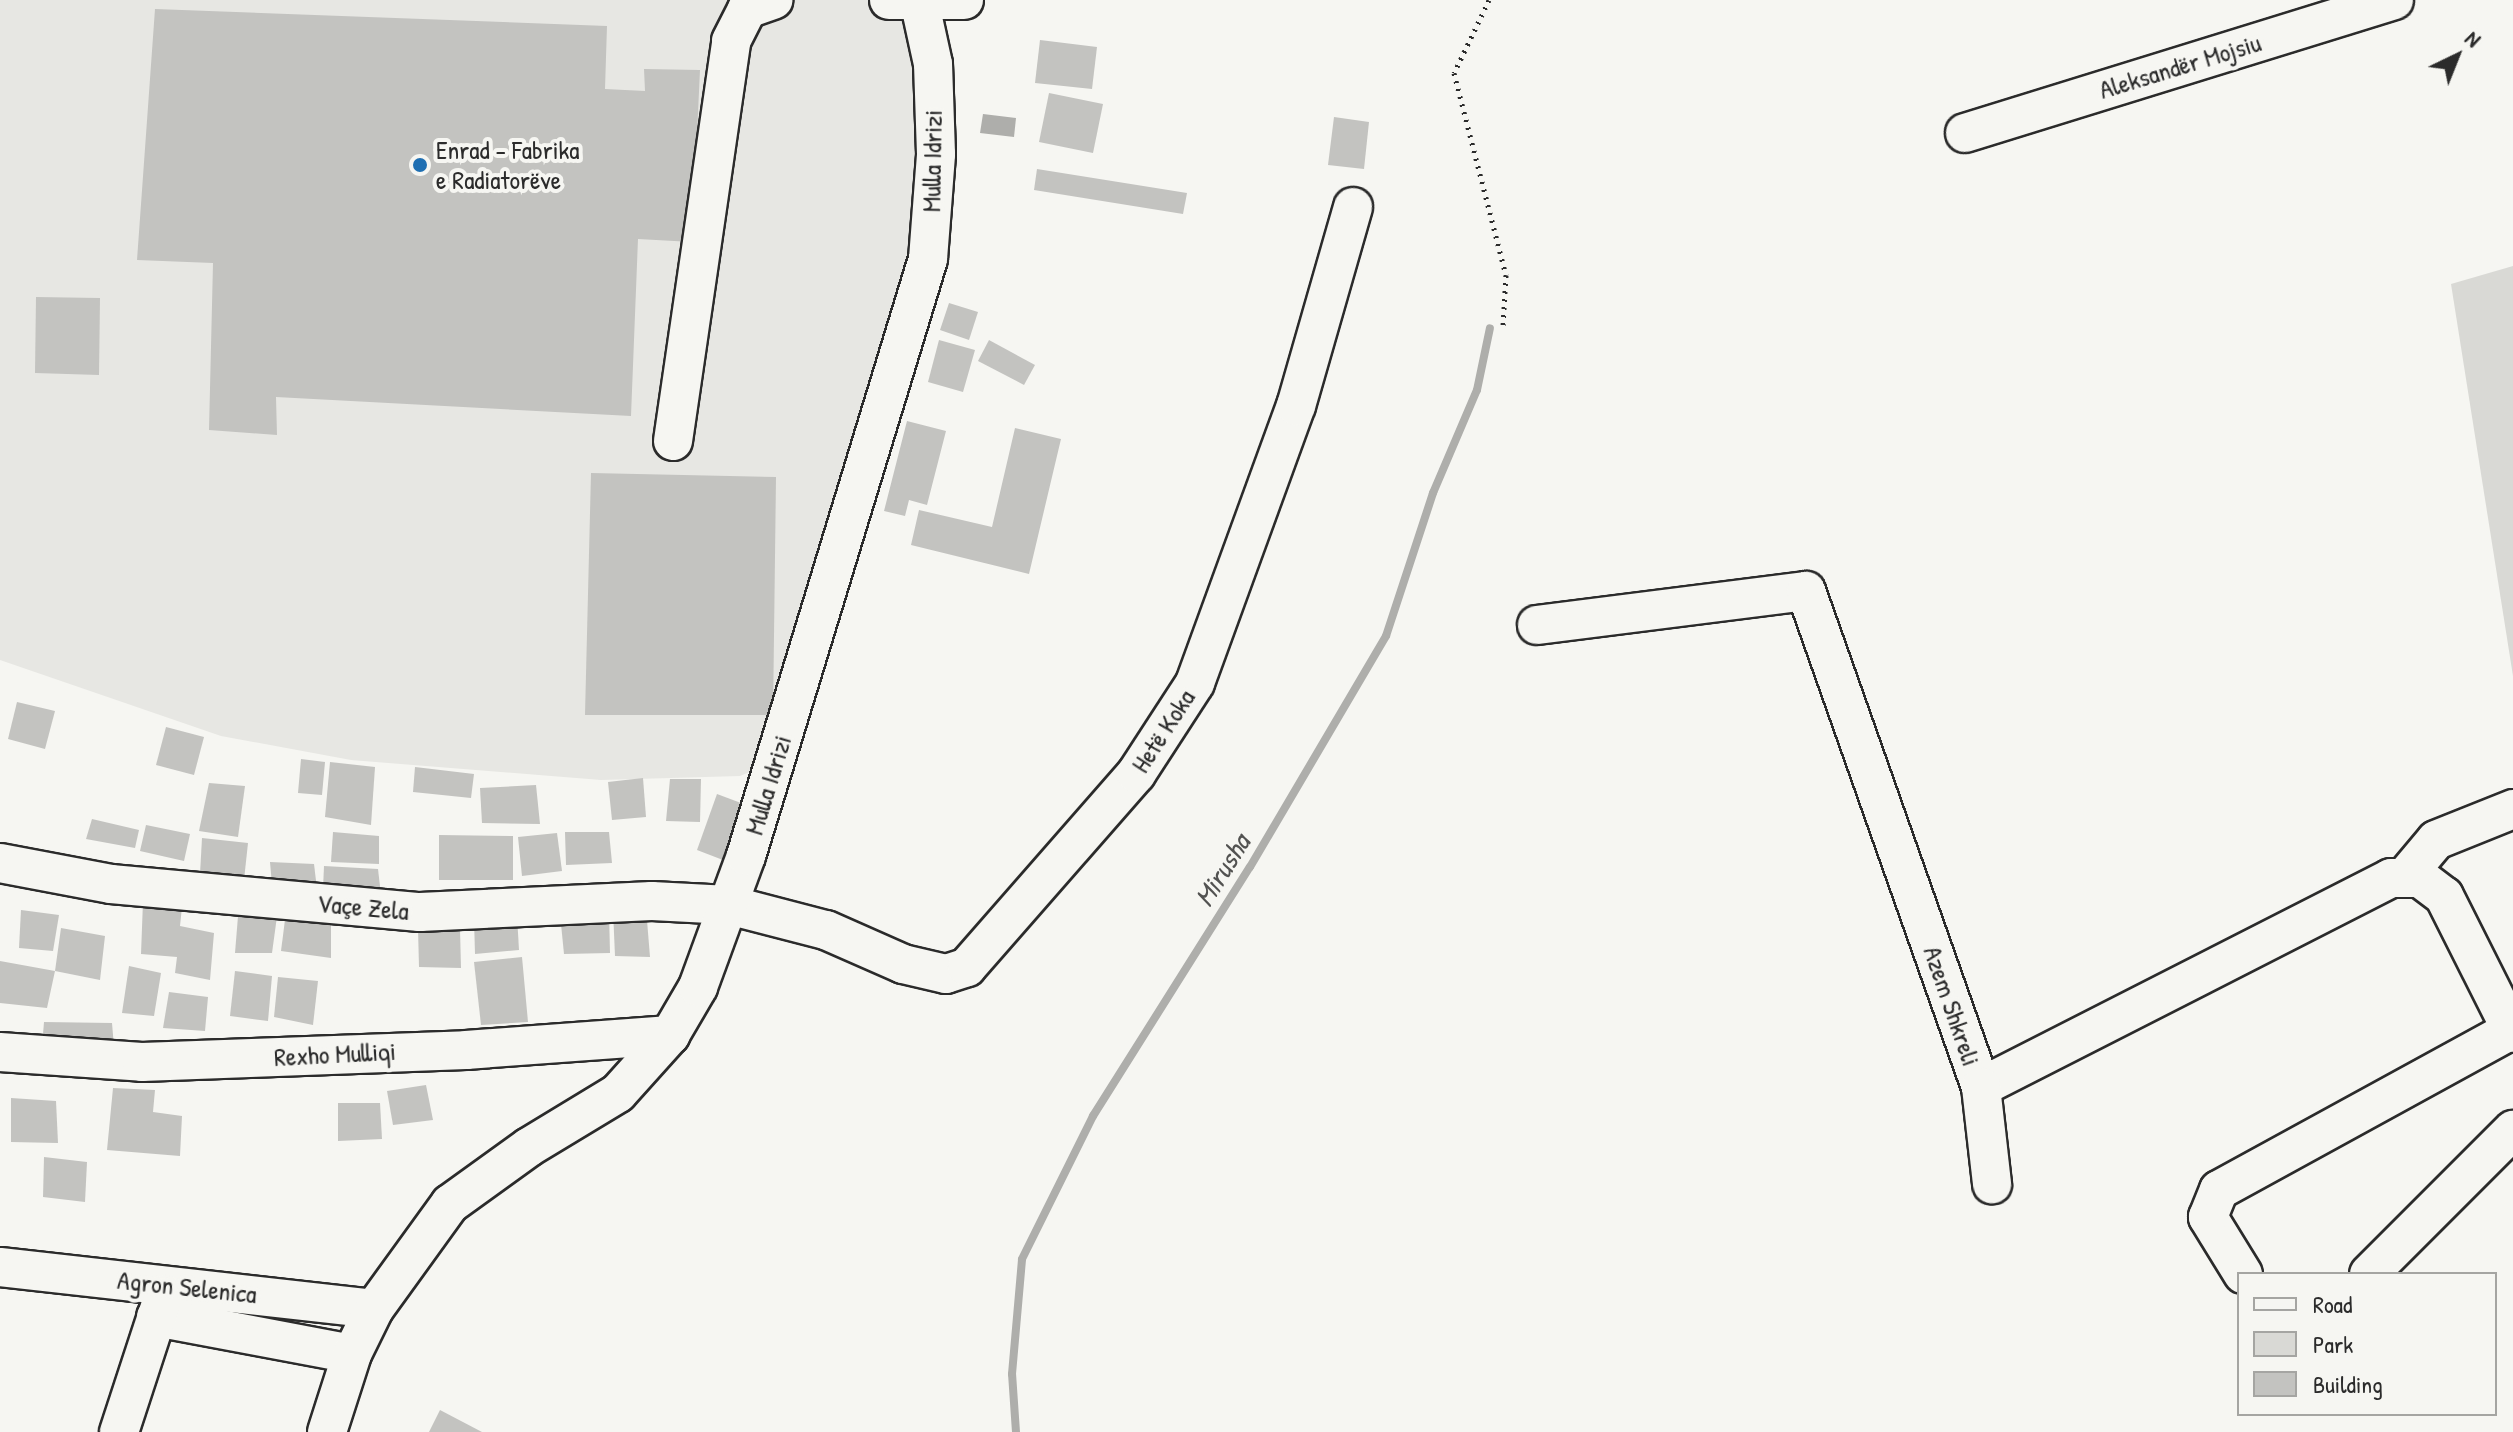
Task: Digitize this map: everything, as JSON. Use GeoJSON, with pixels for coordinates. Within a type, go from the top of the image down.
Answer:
{"type":"FeatureCollection","features":[{"type":"Feature","properties":{"kind":"street"},"geometry":{"type":"LineString","coordinates":[[673,441],[731,41],[747,9],[773,0]]}},
{"type":"Feature","properties":{"kind":"street"},"geometry":{"type":"LineString","coordinates":[[889,0],[964,0]]}},
{"type":"Feature","properties":{"kind":"street","name":"Mulla Idrizi"},"geometry":{"type":"LineString","coordinates":[[327,1432],[352,1354],[374,1309],[450,1204],[529,1147],[618,1093],[670,1035],[698,987],[729,905],[928,259],[934,94],[919,0]]}},
{"type":"Feature","properties":{"kind":"street","name":"Aleksandër Mojsiu"},"geometry":{"type":"LineString","coordinates":[[1965,133],[2394,0]]}},
{"type":"Feature","properties":{"kind":"street","name":"Hetë Koka"},"geometry":{"type":"LineString","coordinates":[[729,905],[826,930],[903,964],[946,974],[967,967],[995,940],[1136,774],[1195,683],[1296,406],[1353,207]]}},
{"type":"Feature","properties":{"kind":"street","name":"Azem Shkreli"},"geometry":{"type":"LineString","coordinates":[[1537,625],[1806,591],[1981,1087],[2391,878],[2405,877]]}},
{"type":"Feature","properties":{"kind":"street"},"geometry":{"type":"LineString","coordinates":[[2405,877],[2436,840],[2513,809]]}},
{"type":"Feature","properties":{"kind":"street","name":"Vaçe Zela"},"geometry":{"type":"LineString","coordinates":[[0,863],[111,884],[420,912],[652,901],[729,905]]}},
{"type":"Feature","properties":{"kind":"street"},"geometry":{"type":"LineString","coordinates":[[2242,1272],[2208,1217],[2219,1190],[2512,1031],[2444,896],[2420,878],[2405,877]]}},
{"type":"Feature","properties":{"kind":"street","name":"Rexho Mulliqi"},"geometry":{"type":"LineString","coordinates":[[0,1052],[142,1062],[466,1050],[670,1035]]}},
{"type":"Feature","properties":{"kind":"street"},"geometry":{"type":"LineString","coordinates":[[1981,1087],[1992,1184]]}},
{"type":"Feature","properties":{"kind":"street"},"geometry":{"type":"LineString","coordinates":[[2371,1272],[2513,1130]]}},
{"type":"Feature","properties":{"kind":"street","name":"Agron Selenica"},"geometry":{"type":"LineString","coordinates":[[0,1267],[162,1300],[374,1309]]}},
{"type":"Feature","properties":{"kind":"street"},"geometry":{"type":"LineString","coordinates":[[119,1432],[162,1300],[352,1354]]}},
{"type":"Feature","properties":{"kind":"path"},"geometry":{"type":"LineString","coordinates":[[1489,0],[1454,73],[1506,275],[1503,326]]}},
{"type":"Feature","properties":{"kind":"shaded area"},"geometry":{"type":"Polygon","coordinates":[[[0,0],[919,0],[936,154],[776,761],[740,776],[601,780],[351,760],[221,736],[0,660],[0,0]]]}},
{"type":"Feature","properties":{"kind":"shaded area"},"geometry":{"type":"Polygon","coordinates":[[[983,114],[1016,118],[1014,137],[980,133],[983,114]]]}},
{"type":"Feature","properties":{"kind":"green space"},"geometry":{"type":"Polygon","coordinates":[[[2513,266],[2513,676],[2451,284],[2513,266]]]}},
{"type":"Feature","properties":{"kind":"building","name":"Enrad - Fabrika e Radiatorëve"},"geometry":{"type":"Polygon","coordinates":[[[155,9],[607,26],[605,89],[645,91],[644,69],[700,70],[692,242],[638,239],[631,416],[276,397],[277,435],[209,430],[213,263],[137,260],[155,9]]]}},
{"type":"Feature","properties":{"kind":"building"},"geometry":{"type":"Polygon","coordinates":[[[1040,40],[1097,47],[1092,89],[1035,83],[1040,40]]]}},
{"type":"Feature","properties":{"kind":"building"},"geometry":{"type":"Polygon","coordinates":[[[1049,93],[1103,104],[1093,153],[1039,142],[1049,93]]]}},
{"type":"Feature","properties":{"kind":"building"},"geometry":{"type":"Polygon","coordinates":[[[1334,117],[1369,122],[1364,169],[1328,165],[1334,117]]]}},
{"type":"Feature","properties":{"kind":"building"},"geometry":{"type":"Polygon","coordinates":[[[1037,169],[1187,193],[1183,214],[1034,190],[1037,169]]]}},
{"type":"Feature","properties":{"kind":"building"},"geometry":{"type":"Polygon","coordinates":[[[36,297],[100,298],[99,375],[35,373],[36,297]]]}},
{"type":"Feature","properties":{"kind":"building"},"geometry":{"type":"Polygon","coordinates":[[[949,303],[978,312],[969,340],[940,330],[949,303]]]}},
{"type":"Feature","properties":{"kind":"building"},"geometry":{"type":"Polygon","coordinates":[[[939,340],[975,350],[963,392],[928,382],[939,340]]]}},
{"type":"Feature","properties":{"kind":"building"},"geometry":{"type":"Polygon","coordinates":[[[989,340],[1035,365],[1024,385],[978,361],[989,340]]]}},
{"type":"Feature","properties":{"kind":"building"},"geometry":{"type":"Polygon","coordinates":[[[907,421],[946,431],[927,505],[909,500],[905,516],[884,511],[907,421]]]}},
{"type":"Feature","properties":{"kind":"building"},"geometry":{"type":"Polygon","coordinates":[[[1015,428],[1061,439],[1029,574],[911,545],[919,510],[992,527],[1015,428]]]}},
{"type":"Feature","properties":{"kind":"building"},"geometry":{"type":"Polygon","coordinates":[[[591,473],[776,477],[773,715],[585,715],[591,473]]]}},
{"type":"Feature","properties":{"kind":"building"},"geometry":{"type":"Polygon","coordinates":[[[17,702],[55,711],[45,749],[8,739],[17,702]]]}},
{"type":"Feature","properties":{"kind":"building"},"geometry":{"type":"Polygon","coordinates":[[[166,727],[204,737],[194,775],[156,765],[166,727]]]}},
{"type":"Feature","properties":{"kind":"building"},"geometry":{"type":"Polygon","coordinates":[[[301,759],[325,762],[322,795],[298,793],[301,759]]]}},
{"type":"Feature","properties":{"kind":"building"},"geometry":{"type":"Polygon","coordinates":[[[330,762],[375,767],[371,825],[325,817],[330,762]]]}},
{"type":"Feature","properties":{"kind":"building"},"geometry":{"type":"Polygon","coordinates":[[[415,767],[474,774],[471,798],[413,792],[415,767]]]}},
{"type":"Feature","properties":{"kind":"building"},"geometry":{"type":"Polygon","coordinates":[[[643,778],[646,817],[612,820],[608,782],[643,778]]]}},
{"type":"Feature","properties":{"kind":"building"},"geometry":{"type":"Polygon","coordinates":[[[670,779],[701,779],[700,822],[666,821],[670,779]]]}},
{"type":"Feature","properties":{"kind":"building"},"geometry":{"type":"Polygon","coordinates":[[[209,783],[245,786],[238,837],[199,831],[209,783]]]}},
{"type":"Feature","properties":{"kind":"building"},"geometry":{"type":"Polygon","coordinates":[[[536,785],[540,824],[482,823],[480,788],[536,785]]]}},
{"type":"Feature","properties":{"kind":"building"},"geometry":{"type":"Polygon","coordinates":[[[717,794],[757,809],[736,865],[697,850],[717,794]]]}},
{"type":"Feature","properties":{"kind":"building"},"geometry":{"type":"Polygon","coordinates":[[[92,819],[139,830],[135,848],[86,839],[92,819]]]}},
{"type":"Feature","properties":{"kind":"building"},"geometry":{"type":"Polygon","coordinates":[[[146,825],[190,834],[184,861],[140,851],[146,825]]]}},
{"type":"Feature","properties":{"kind":"building"},"geometry":{"type":"Polygon","coordinates":[[[333,832],[379,836],[379,864],[331,862],[333,832]]]}},
{"type":"Feature","properties":{"kind":"building"},"geometry":{"type":"Polygon","coordinates":[[[565,832],[609,832],[612,863],[566,865],[565,832]]]}},
{"type":"Feature","properties":{"kind":"building"},"geometry":{"type":"Polygon","coordinates":[[[557,833],[562,871],[522,876],[518,837],[557,833]]]}},
{"type":"Feature","properties":{"kind":"building"},"geometry":{"type":"Polygon","coordinates":[[[439,835],[513,836],[513,880],[439,880],[439,835]]]}},
{"type":"Feature","properties":{"kind":"building"},"geometry":{"type":"Polygon","coordinates":[[[202,838],[248,843],[244,880],[200,874],[202,838]]]}},
{"type":"Feature","properties":{"kind":"building"},"geometry":{"type":"Polygon","coordinates":[[[270,862],[314,864],[317,889],[272,885],[270,862]]]}},
{"type":"Feature","properties":{"kind":"building"},"geometry":{"type":"Polygon","coordinates":[[[324,866],[378,869],[381,895],[323,889],[324,866]]]}},
{"type":"Feature","properties":{"kind":"building"},"geometry":{"type":"Polygon","coordinates":[[[143,901],[182,907],[180,926],[214,933],[210,980],[175,973],[177,957],[141,954],[143,901]]]}},
{"type":"Feature","properties":{"kind":"building"},"geometry":{"type":"Polygon","coordinates":[[[239,904],[278,909],[272,953],[235,953],[239,904]]]}},
{"type":"Feature","properties":{"kind":"building"},"geometry":{"type":"Polygon","coordinates":[[[646,908],[650,957],[615,956],[613,910],[646,908]]]}},
{"type":"Feature","properties":{"kind":"building"},"geometry":{"type":"Polygon","coordinates":[[[21,910],[59,915],[53,951],[19,948],[21,910]]]}},
{"type":"Feature","properties":{"kind":"building"},"geometry":{"type":"Polygon","coordinates":[[[286,912],[331,919],[331,958],[281,951],[286,912]]]}},
{"type":"Feature","properties":{"kind":"building"},"geometry":{"type":"Polygon","coordinates":[[[609,912],[610,953],[564,954],[560,914],[609,912]]]}},
{"type":"Feature","properties":{"kind":"building"},"geometry":{"type":"Polygon","coordinates":[[[517,916],[519,950],[475,954],[474,919],[517,916]]]}},
{"type":"Feature","properties":{"kind":"building"},"geometry":{"type":"Polygon","coordinates":[[[61,928],[105,936],[100,980],[55,971],[61,928]]]}},
{"type":"Feature","properties":{"kind":"building"},"geometry":{"type":"Polygon","coordinates":[[[418,928],[460,929],[461,968],[419,967],[418,928]]]}},
{"type":"Feature","properties":{"kind":"building"},"geometry":{"type":"Polygon","coordinates":[[[522,957],[528,1022],[481,1025],[474,962],[522,957]]]}},
{"type":"Feature","properties":{"kind":"building"},"geometry":{"type":"Polygon","coordinates":[[[0,961],[55,971],[47,1008],[0,1003],[0,961]]]}},
{"type":"Feature","properties":{"kind":"building"},"geometry":{"type":"Polygon","coordinates":[[[129,966],[161,973],[154,1016],[122,1013],[129,966]]]}},
{"type":"Feature","properties":{"kind":"building"},"geometry":{"type":"Polygon","coordinates":[[[235,971],[272,976],[268,1021],[230,1016],[235,971]]]}},
{"type":"Feature","properties":{"kind":"building"},"geometry":{"type":"Polygon","coordinates":[[[278,977],[318,981],[313,1025],[274,1017],[278,977]]]}},
{"type":"Feature","properties":{"kind":"building"},"geometry":{"type":"Polygon","coordinates":[[[169,992],[208,997],[205,1031],[163,1028],[169,992]]]}},
{"type":"Feature","properties":{"kind":"building"},"geometry":{"type":"Polygon","coordinates":[[[44,1022],[112,1023],[114,1047],[42,1047],[44,1022]]]}},
{"type":"Feature","properties":{"kind":"building"},"geometry":{"type":"Polygon","coordinates":[[[426,1085],[433,1120],[393,1125],[387,1091],[426,1085]]]}},
{"type":"Feature","properties":{"kind":"building"},"geometry":{"type":"Polygon","coordinates":[[[113,1088],[155,1090],[153,1112],[182,1116],[180,1156],[107,1150],[113,1088]]]}},
{"type":"Feature","properties":{"kind":"building"},"geometry":{"type":"Polygon","coordinates":[[[11,1098],[56,1101],[58,1143],[11,1142],[11,1098]]]}},
{"type":"Feature","properties":{"kind":"building"},"geometry":{"type":"Polygon","coordinates":[[[338,1103],[380,1103],[382,1139],[338,1141],[338,1103]]]}},
{"type":"Feature","properties":{"kind":"building"},"geometry":{"type":"Polygon","coordinates":[[[44,1157],[87,1162],[85,1202],[43,1197],[44,1157]]]}},
{"type":"Feature","properties":{"kind":"building"},"geometry":{"type":"Polygon","coordinates":[[[440,1410],[482,1432],[429,1432],[440,1410]]]}},
{"type":"Feature","properties":{"kind":"waterway","name":"Mirusha"},"geometry":{"type":"LineString","coordinates":[[1016,1432],[1012,1374],[1022,1259],[1093,1116],[1250,867],[1386,636],[1433,493],[1477,390],[1490,328]]}},
{"type":"Feature","properties":{"kind":"place","name":"Enrad - Fabrika e Radiatorëve"},"geometry":{"type":"Point","coordinates":[420,165]}}]}
